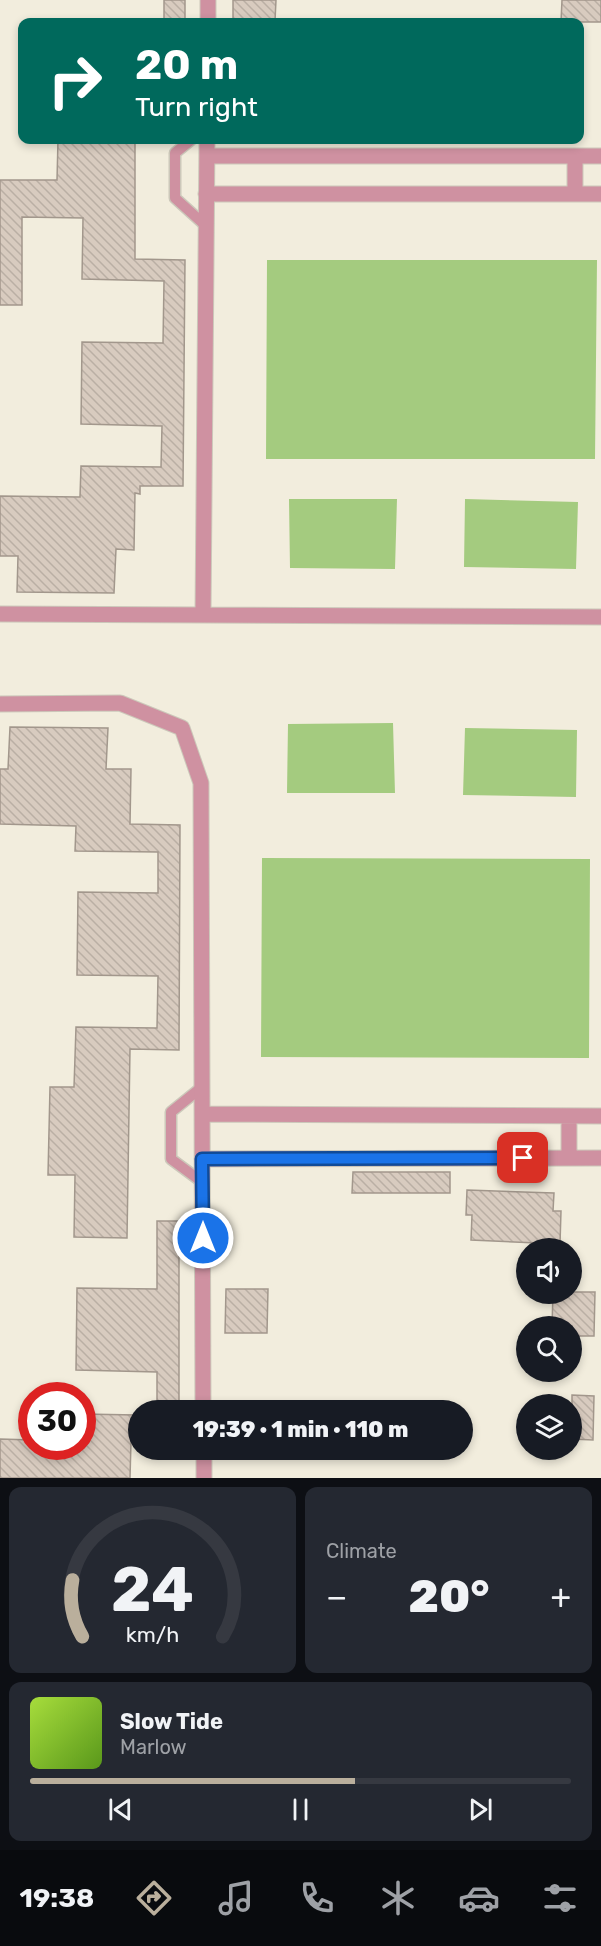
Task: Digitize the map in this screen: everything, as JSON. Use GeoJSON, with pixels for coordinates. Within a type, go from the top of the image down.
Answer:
{"type":"FeatureCollection","features":[{"type":"Feature","properties":{"kind":"street"},"geometry":{"type":"LineString","coordinates":[[208,0],[208,18]]}},
{"type":"Feature","properties":{"kind":"street"},"geometry":{"type":"LineString","coordinates":[[203,615],[207,144]]}},
{"type":"Feature","properties":{"kind":"street"},"geometry":{"type":"LineString","coordinates":[[207,156],[601,156]]}},
{"type":"Feature","properties":{"kind":"street"},"geometry":{"type":"LineString","coordinates":[[575,194],[576,156]]}},
{"type":"Feature","properties":{"kind":"street"},"geometry":{"type":"LineString","coordinates":[[206,194],[601,194]]}},
{"type":"Feature","properties":{"kind":"street"},"geometry":{"type":"LineString","coordinates":[[0,614],[601,617]]}},
{"type":"Feature","properties":{"kind":"street"},"geometry":{"type":"LineString","coordinates":[[0,704],[120,704],[182,728],[201,783],[203,1400]]}},
{"type":"Feature","properties":{"kind":"street"},"geometry":{"type":"LineString","coordinates":[[202,1114],[601,1116]]}},
{"type":"Feature","properties":{"kind":"street"},"geometry":{"type":"LineString","coordinates":[[569,1116],[569,1158]]}},
{"type":"Feature","properties":{"kind":"street"},"geometry":{"type":"LineString","coordinates":[[202,1159],[601,1158]]}},
{"type":"Feature","properties":{"kind":"street"},"geometry":{"type":"LineString","coordinates":[[204,1460],[204,1478]]}},
{"type":"Feature","properties":{"kind":"lane"},"geometry":{"type":"LineString","coordinates":[[186,144],[175,153],[175,198],[206,226]]}},
{"type":"Feature","properties":{"kind":"lane"},"geometry":{"type":"LineString","coordinates":[[202,1087],[171,1112],[171,1159],[202,1182]]}},
{"type":"Feature","properties":{"kind":"green space"},"geometry":{"type":"Polygon","coordinates":[[[267,260],[597,260],[595,459],[266,459],[267,260]]]}},
{"type":"Feature","properties":{"kind":"green space"},"geometry":{"type":"Polygon","coordinates":[[[289,499],[397,499],[395,569],[290,568],[289,499]]]}},
{"type":"Feature","properties":{"kind":"green space"},"geometry":{"type":"Polygon","coordinates":[[[465,499],[578,502],[576,569],[464,567],[465,499]]]}},
{"type":"Feature","properties":{"kind":"green space"},"geometry":{"type":"Polygon","coordinates":[[[393,723],[395,793],[287,793],[288,724],[393,723]]]}},
{"type":"Feature","properties":{"kind":"green space"},"geometry":{"type":"Polygon","coordinates":[[[465,728],[577,730],[576,797],[463,795],[465,728]]]}},
{"type":"Feature","properties":{"kind":"green space"},"geometry":{"type":"Polygon","coordinates":[[[262,858],[590,859],[589,1058],[261,1057],[262,858]]]}},
{"type":"Feature","properties":{"kind":"building"},"geometry":{"type":"Polygon","coordinates":[[[164,0],[185,0],[185,18],[164,18],[164,0]]]}},
{"type":"Feature","properties":{"kind":"building"},"geometry":{"type":"Polygon","coordinates":[[[233,0],[276,0],[275,18],[233,18],[233,0]]]}},
{"type":"Feature","properties":{"kind":"building"},"geometry":{"type":"Polygon","coordinates":[[[562,0],[601,0],[601,22],[584,22],[584,18],[561,18],[562,0]]]}},
{"type":"Feature","properties":{"kind":"building"},"geometry":{"type":"Polygon","coordinates":[[[58,144],[135,144],[135,259],[185,260],[183,486],[140,486],[140,494],[135,493],[134,550],[116,549],[114,593],[17,592],[18,556],[0,556],[0,496],[80,497],[81,466],[161,467],[162,426],[81,424],[82,342],[163,343],[164,281],[82,279],[83,218],[22,217],[22,305],[0,305],[0,180],[57,180],[58,144]]]}},
{"type":"Feature","properties":{"kind":"building"},"geometry":{"type":"Polygon","coordinates":[[[10,727],[108,728],[106,769],[131,769],[130,824],[180,825],[179,1050],[130,1049],[127,1238],[74,1237],[75,1175],[48,1175],[50,1087],[74,1087],[76,1027],[157,1028],[158,976],[77,975],[78,892],[158,893],[158,852],[75,851],[76,826],[0,824],[0,769],[8,769],[10,727]]]}},
{"type":"Feature","properties":{"kind":"building"},"geometry":{"type":"Polygon","coordinates":[[[353,1172],[450,1172],[450,1193],[352,1193],[353,1172]]]}},
{"type":"Feature","properties":{"kind":"building"},"geometry":{"type":"Polygon","coordinates":[[[467,1190],[554,1193],[553,1211],[561,1211],[560,1238],[516,1238],[516,1242],[471,1240],[472,1215],[466,1215],[467,1190]]]}},
{"type":"Feature","properties":{"kind":"building"},"geometry":{"type":"Polygon","coordinates":[[[157,1221],[179,1221],[179,1400],[157,1400],[157,1372],[76,1370],[77,1288],[157,1289],[157,1221]]]}},
{"type":"Feature","properties":{"kind":"building"},"geometry":{"type":"Polygon","coordinates":[[[226,1289],[268,1289],[267,1333],[225,1333],[226,1289]]]}},
{"type":"Feature","properties":{"kind":"building"},"geometry":{"type":"Polygon","coordinates":[[[582,1292],[595,1292],[594,1336],[582,1336],[582,1316],[552,1316],[553,1304],[582,1304],[582,1292]]]}},
{"type":"Feature","properties":{"kind":"building"},"geometry":{"type":"Polygon","coordinates":[[[582,1395],[594,1396],[593,1440],[582,1439],[582,1395]]]}},
{"type":"Feature","properties":{"kind":"building"},"geometry":{"type":"Polygon","coordinates":[[[96,1414],[128,1415],[130,1478],[0,1478],[0,1439],[18,1440],[18,1460],[96,1460],[96,1414]]]}},
{"type":"Feature","properties":{"kind":"route"},"geometry":{"type":"LineString","coordinates":[[203,1238],[202,1159],[523,1158]]}}]}
